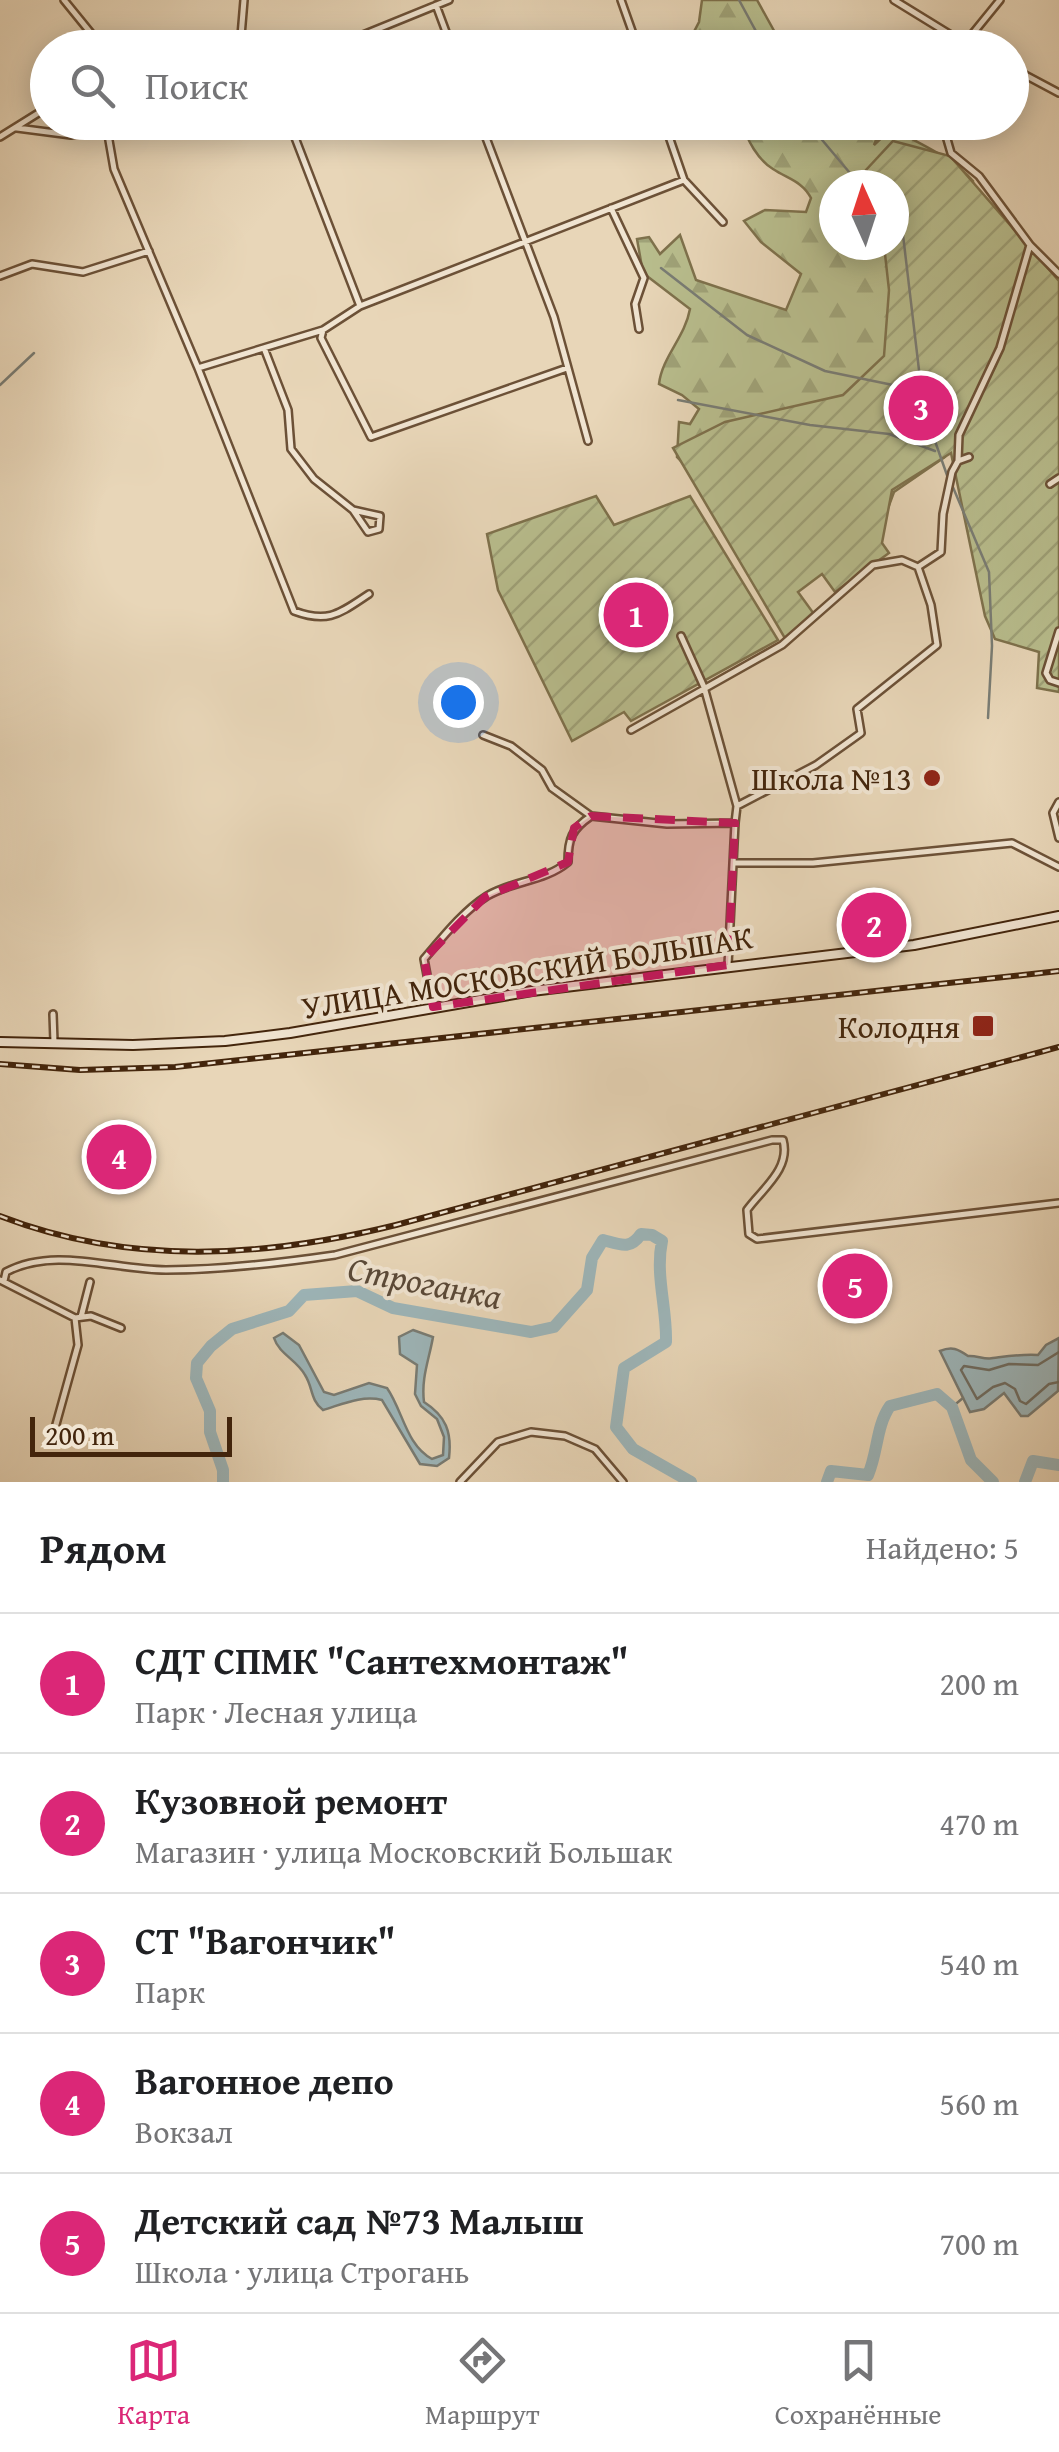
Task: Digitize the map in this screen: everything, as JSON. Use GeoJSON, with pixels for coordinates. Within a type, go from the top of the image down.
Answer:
{"type":"FeatureCollection","features":[{"type":"Feature","properties":{"kind":"street"},"geometry":{"type":"LineString","coordinates":[[64,0],[88,30]]}},
{"type":"Feature","properties":{"kind":"street"},"geometry":{"type":"LineString","coordinates":[[242,30],[244,0]]}},
{"type":"Feature","properties":{"kind":"street"},"geometry":{"type":"LineString","coordinates":[[376,30],[449,0]]}},
{"type":"Feature","properties":{"kind":"street"},"geometry":{"type":"LineString","coordinates":[[621,0],[632,30]]}},
{"type":"Feature","properties":{"kind":"street"},"geometry":{"type":"LineString","coordinates":[[894,0],[939,30]]}},
{"type":"Feature","properties":{"kind":"street"},"geometry":{"type":"LineString","coordinates":[[974,30],[1000,0]]}},
{"type":"Feature","properties":{"kind":"street"},"geometry":{"type":"LineString","coordinates":[[436,6],[445,30]]}},
{"type":"Feature","properties":{"kind":"street"},"geometry":{"type":"LineString","coordinates":[[1029,77],[1059,93]]}},
{"type":"Feature","properties":{"kind":"street"},"geometry":{"type":"LineString","coordinates":[[0,137],[30,118]]}},
{"type":"Feature","properties":{"kind":"street"},"geometry":{"type":"LineString","coordinates":[[16,128],[30,130]]}},
{"type":"Feature","properties":{"kind":"street"},"geometry":{"type":"LineString","coordinates":[[109,140],[114,169],[294,611],[312,618],[336,616],[369,594]]}},
{"type":"Feature","properties":{"kind":"street"},"geometry":{"type":"LineString","coordinates":[[296,140],[360,306]]}},
{"type":"Feature","properties":{"kind":"street"},"geometry":{"type":"LineString","coordinates":[[487,140],[554,318],[588,441]]}},
{"type":"Feature","properties":{"kind":"street"},"geometry":{"type":"LineString","coordinates":[[670,140],[684,180],[723,222]]}},
{"type":"Feature","properties":{"kind":"street"},"geometry":{"type":"LineString","coordinates":[[947,140],[951,153],[979,176],[1030,244],[1059,274]]}},
{"type":"Feature","properties":{"kind":"street"},"geometry":{"type":"LineString","coordinates":[[198,368],[313,333],[322,334],[360,306],[684,180]]}},
{"type":"Feature","properties":{"kind":"street"},"geometry":{"type":"LineString","coordinates":[[611,208],[644,278],[635,304],[639,329]]}},
{"type":"Feature","properties":{"kind":"street"},"geometry":{"type":"LineString","coordinates":[[918,567],[941,552],[959,435],[1000,348],[1030,244]]}},
{"type":"Feature","properties":{"kind":"street"},"geometry":{"type":"LineString","coordinates":[[0,276],[32,264],[83,272],[148,251]]}},
{"type":"Feature","properties":{"kind":"street"},"geometry":{"type":"LineString","coordinates":[[322,334],[371,437],[567,368]]}},
{"type":"Feature","properties":{"kind":"street"},"geometry":{"type":"LineString","coordinates":[[264,348],[288,410],[291,449],[314,478],[352,510],[368,532],[379,529],[380,516],[352,510]]}},
{"type":"Feature","properties":{"kind":"street"},"geometry":{"type":"LineString","coordinates":[[958,461],[969,457]]}},
{"type":"Feature","properties":{"kind":"street"},"geometry":{"type":"LineString","coordinates":[[1050,484],[1059,478]]}},
{"type":"Feature","properties":{"kind":"street"},"geometry":{"type":"LineString","coordinates":[[631,730],[782,645],[873,565],[902,560],[918,567],[937,646],[857,709],[861,733],[816,764],[736,806]]}},
{"type":"Feature","properties":{"kind":"street"},"geometry":{"type":"LineString","coordinates":[[1059,632],[1046,673],[1050,680],[1059,683]]}},
{"type":"Feature","properties":{"kind":"street"},"geometry":{"type":"LineString","coordinates":[[681,636],[704,687],[736,806],[728,966]]}},
{"type":"Feature","properties":{"kind":"street"},"geometry":{"type":"LineString","coordinates":[[483,736],[511,746],[542,770],[552,788],[591,816],[667,824],[734,824]]}},
{"type":"Feature","properties":{"kind":"street"},"geometry":{"type":"LineString","coordinates":[[1059,802],[1053,813],[1059,838]]}},
{"type":"Feature","properties":{"kind":"street"},"geometry":{"type":"LineString","coordinates":[[434,1007],[424,959],[485,897],[513,884],[552,875],[568,862],[568,841],[574,828],[591,816]]}},
{"type":"Feature","properties":{"kind":"street"},"geometry":{"type":"LineString","coordinates":[[734,862],[813,863],[1012,843],[1059,866]]}},
{"type":"Feature","properties":{"kind":"street","name":"УЛИЦА МОСКОВСКИЙ БОЛЬШАК"},"geometry":{"type":"LineString","coordinates":[[0,1042],[55,1045],[224,1041],[320,1029],[532,990],[914,945],[1059,916]]}},
{"type":"Feature","properties":{"kind":"street"},"geometry":{"type":"LineString","coordinates":[[53,1014],[55,1045]]}},
{"type":"Feature","properties":{"kind":"street"},"geometry":{"type":"LineString","coordinates":[[121,1328],[91,1316],[78,1317],[2,1280],[6,1272],[21,1264],[49,1261],[164,1270],[294,1261],[335,1254],[661,1166],[782,1140],[785,1149],[773,1181],[747,1210],[749,1234],[757,1239],[1059,1203]]}},
{"type":"Feature","properties":{"kind":"street"},"geometry":{"type":"LineString","coordinates":[[55,1428],[78,1345],[78,1317],[90,1282]]}},
{"type":"Feature","properties":{"kind":"street"},"geometry":{"type":"LineString","coordinates":[[460,1482],[498,1442],[531,1432],[565,1436],[595,1450],[623,1482]]}},
{"type":"Feature","properties":{"kind":"highlighted area"},"geometry":{"type":"Polygon","coordinates":[[[591,816],[735,823],[728,965],[433,1007],[424,959],[485,897],[568,862],[574,828],[591,816]]]}},
{"type":"Feature","properties":{"kind":"green space"},"geometry":{"type":"Polygon","coordinates":[[[702,0],[757,0],[774,30],[695,30],[702,0]]]}},
{"type":"Feature","properties":{"kind":"green space"},"geometry":{"type":"Polygon","coordinates":[[[749,140],[876,140],[874,145],[879,140],[913,140],[945,158],[973,181],[972,239],[1005,214],[1008,219],[1001,230],[1007,237],[1017,231],[1028,242],[999,243],[971,404],[945,457],[894,492],[884,519],[708,488],[677,457],[679,422],[690,424],[699,409],[659,384],[690,309],[643,273],[637,239],[649,237],[660,254],[680,235],[696,280],[786,310],[801,274],[761,242],[744,221],[765,210],[806,212],[811,198],[799,184],[763,160],[749,140]]]}},
{"type":"Feature","properties":{"kind":"green space"},"geometry":{"type":"Polygon","coordinates":[[[893,141],[950,156],[1059,281],[1059,692],[1037,688],[1039,652],[995,639],[985,616],[951,453],[892,490],[882,543],[889,553],[835,592],[822,574],[798,592],[814,614],[786,640],[673,448],[725,422],[843,395],[884,356],[889,290],[886,260],[909,260],[909,170],[866,170],[893,141]]]}},
{"type":"Feature","properties":{"kind":"green space"},"geometry":{"type":"Polygon","coordinates":[[[596,496],[614,525],[690,496],[778,640],[631,721],[624,712],[572,741],[498,590],[487,534],[596,496]]]}},
{"type":"Feature","properties":{"kind":"water"},"geometry":{"type":"Polygon","coordinates":[[[413,1330],[433,1337],[424,1377],[424,1402],[446,1425],[449,1440],[449,1458],[437,1466],[420,1464],[382,1400],[360,1399],[323,1410],[302,1370],[274,1338],[283,1333],[299,1345],[324,1392],[334,1395],[369,1383],[387,1388],[416,1445],[432,1459],[443,1455],[444,1437],[437,1419],[421,1406],[415,1394],[417,1365],[400,1354],[399,1337],[413,1330]]]}},
{"type":"Feature","properties":{"kind":"water"},"geometry":{"type":"Polygon","coordinates":[[[1059,1338],[1058,1391],[1028,1416],[1021,1416],[1004,1393],[984,1409],[970,1412],[940,1351],[955,1349],[968,1356],[987,1358],[1038,1355],[1059,1338]]]}},
{"type":"Feature","properties":{"kind":"waterway"},"geometry":{"type":"LineString","coordinates":[[739,0],[755,30]]}},
{"type":"Feature","properties":{"kind":"waterway"},"geometry":{"type":"LineString","coordinates":[[822,140],[847,170]]}},
{"type":"Feature","properties":{"kind":"waterway"},"geometry":{"type":"LineString","coordinates":[[906,260],[919,370],[917,390],[948,478]]}},
{"type":"Feature","properties":{"kind":"waterway"},"geometry":{"type":"LineString","coordinates":[[661,268],[747,335],[825,371],[917,390]]}},
{"type":"Feature","properties":{"kind":"waterway"},"geometry":{"type":"LineString","coordinates":[[0,385],[34,353]]}},
{"type":"Feature","properties":{"kind":"waterway"},"geometry":{"type":"LineString","coordinates":[[678,400],[810,425],[889,434],[935,451]]}},
{"type":"Feature","properties":{"kind":"waterway"},"geometry":{"type":"LineString","coordinates":[[952,485],[989,572],[992,646],[988,718]]}},
{"type":"Feature","properties":{"kind":"waterway","name":"Строганка"},"geometry":{"type":"LineString","coordinates":[[223,1482],[223,1470],[210,1432],[210,1411],[196,1378],[197,1363],[232,1329],[289,1311],[304,1295],[357,1291],[393,1308],[531,1332],[554,1327],[587,1290],[592,1258],[603,1240],[629,1244],[641,1234],[662,1241],[666,1342],[624,1368],[616,1427],[633,1449],[691,1482]]}},
{"type":"Feature","properties":{"kind":"waterway","name":"Строганка"},"geometry":{"type":"LineString","coordinates":[[827,1482],[831,1471],[868,1475],[890,1406],[937,1394],[952,1407],[971,1460],[993,1482]]}},
{"type":"Feature","properties":{"kind":"waterway"},"geometry":{"type":"LineString","coordinates":[[952,1407],[963,1398]]}},
{"type":"Feature","properties":{"kind":"waterway","name":"Строганка"},"geometry":{"type":"LineString","coordinates":[[1025,1482],[1033,1461],[1059,1465]]}},
{"type":"Feature","properties":{"kind":"railway"},"geometry":{"type":"LineString","coordinates":[[0,1064],[80,1070],[175,1067],[1059,971]]}},
{"type":"Feature","properties":{"kind":"railway"},"geometry":{"type":"LineString","coordinates":[[0,1216],[49,1232],[147,1250],[197,1252],[296,1245],[396,1225],[1059,1047]]}},
{"type":"Feature","properties":{"kind":"place","name":"СТ \"Вагончик\""},"geometry":{"type":"Point","coordinates":[921,408]}},
{"type":"Feature","properties":{"kind":"place","name":"СДТ СПМК \"Сантехмонтаж\""},"geometry":{"type":"Point","coordinates":[636,615]}},
{"type":"Feature","properties":{"kind":"place","name":"Школа №13"},"geometry":{"type":"Point","coordinates":[932,778]}},
{"type":"Feature","properties":{"kind":"place","name":"Кузовной ремонт"},"geometry":{"type":"Point","coordinates":[874,925]}},
{"type":"Feature","properties":{"kind":"place","name":"Колодня"},"geometry":{"type":"Point","coordinates":[983,1026]}},
{"type":"Feature","properties":{"kind":"place","name":"Вагонное депо"},"geometry":{"type":"Point","coordinates":[119,1157]}},
{"type":"Feature","properties":{"kind":"place","name":"Детский сад №73 Малыш"},"geometry":{"type":"Point","coordinates":[855,1286]}}]}
